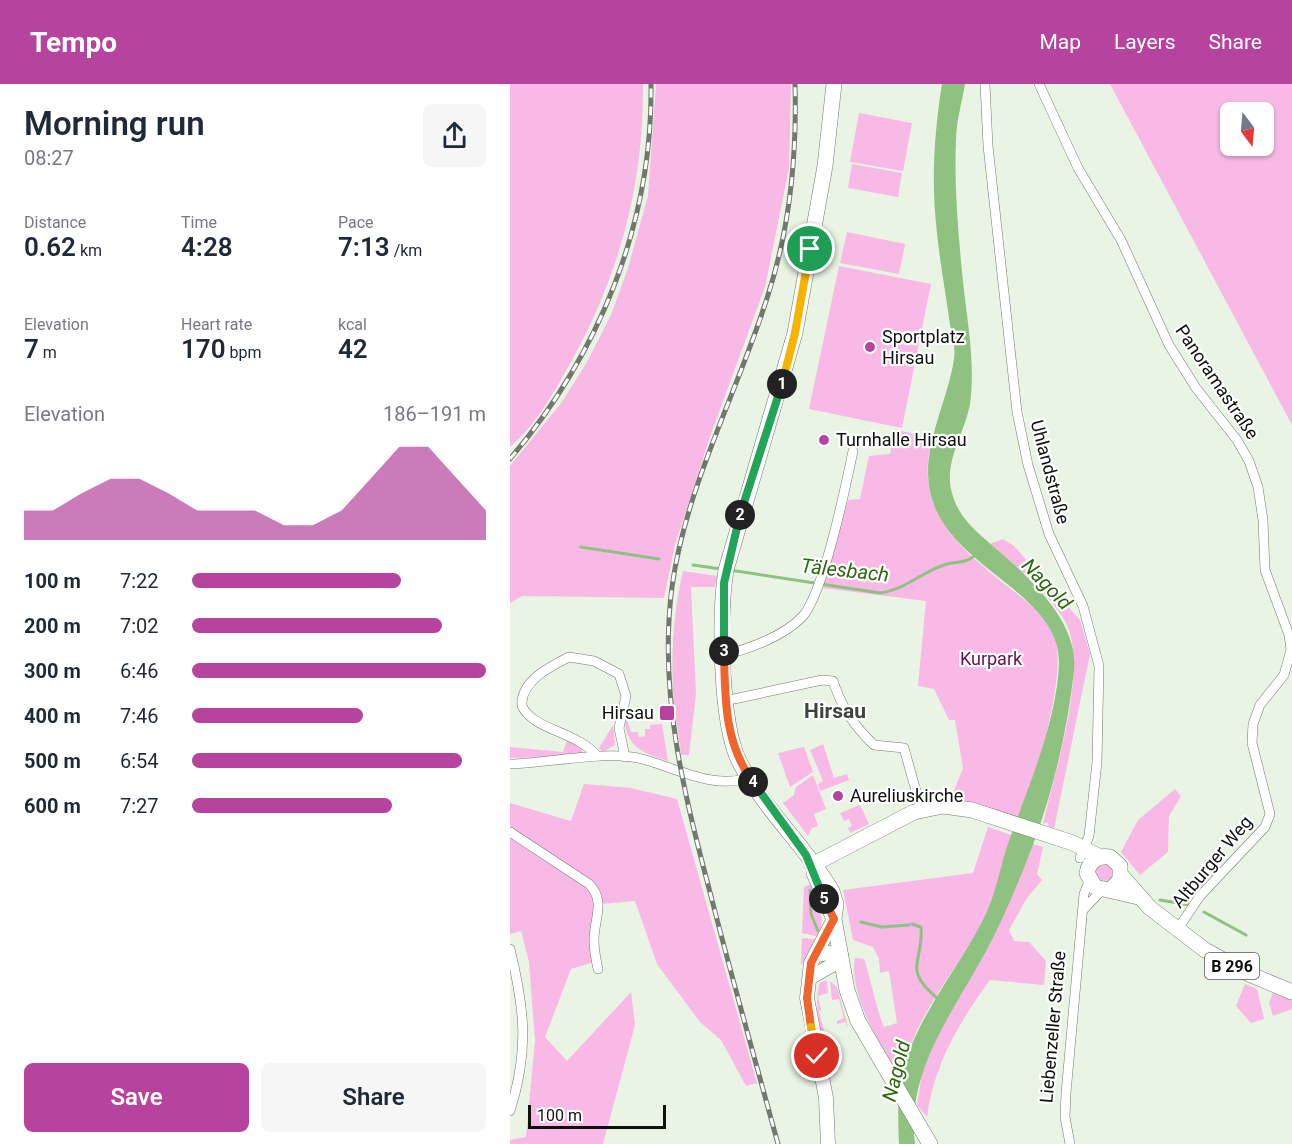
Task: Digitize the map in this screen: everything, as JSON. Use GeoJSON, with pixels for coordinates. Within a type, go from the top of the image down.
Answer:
{"type":"FeatureCollection","features":[{"type":"Feature","properties":{"kind":"main road"},"geometry":{"type":"LineString","coordinates":[[828,1144],[826,1098],[808,1011],[811,963],[834,919],[836,904],[832,891],[749,777],[734,748],[727,719],[724,583],[728,558],[775,410],[795,333],[825,166],[834,84]]}},
{"type":"Feature","properties":{"kind":"main road","name":"B 296"},"geometry":{"type":"LineString","coordinates":[[812,865],[921,809],[954,806],[1052,837],[1085,864],[1106,889],[1138,897]]}},
{"type":"Feature","properties":{"kind":"main road"},"geometry":{"type":"LineString","coordinates":[[832,891],[836,852]]}},
{"type":"Feature","properties":{"kind":"main road","name":"B 296"},"geometry":{"type":"LineString","coordinates":[[1085,864],[1100,857],[1110,857],[1117,862],[1121,875],[1138,897],[1177,930],[1232,965],[1292,992]]}},
{"type":"Feature","properties":{"kind":"main road"},"geometry":{"type":"LineString","coordinates":[[812,865],[815,880],[834,919],[858,1021],[930,1144]]}},
{"type":"Feature","properties":{"kind":"main road"},"geometry":{"type":"LineString","coordinates":[[1106,889],[1118,883],[1121,875]]}},
{"type":"Feature","properties":{"kind":"main road"},"geometry":{"type":"LineString","coordinates":[[816,955],[828,953],[841,955]]}},
{"type":"Feature","properties":{"kind":"main road"},"geometry":{"type":"LineString","coordinates":[[811,977],[836,963],[841,955]]}},
{"type":"Feature","properties":{"kind":"street","name":"Uhlandstraße"},"geometry":{"type":"LineString","coordinates":[[985,84],[988,146],[1017,412],[1028,465],[1049,534],[1083,606],[1099,666],[1097,762],[1085,864]]}},
{"type":"Feature","properties":{"kind":"street","name":"Panoramastraße"},"geometry":{"type":"LineString","coordinates":[[1039,84],[1071,154],[1121,240],[1169,345],[1196,388],[1237,440],[1249,461],[1261,502],[1265,570],[1289,635],[1290,662],[1279,682]]}},
{"type":"Feature","properties":{"kind":"street"},"geometry":{"type":"LineString","coordinates":[[724,654],[759,643],[784,630],[802,617],[820,577],[843,499],[853,451]]}},
{"type":"Feature","properties":{"kind":"street"},"geometry":{"type":"LineString","coordinates":[[597,756],[589,746],[528,717],[522,706],[527,687],[569,657],[594,661],[619,674],[626,696],[619,728],[625,757]]}},
{"type":"Feature","properties":{"kind":"street"},"geometry":{"type":"LineString","coordinates":[[734,699],[822,680],[833,681],[840,703],[855,727],[874,745],[904,748],[921,809]]}},
{"type":"Feature","properties":{"kind":"street","name":"Altburger Weg"},"geometry":{"type":"LineString","coordinates":[[1177,930],[1200,896],[1265,827],[1270,814],[1251,736],[1255,713],[1279,682]]}},
{"type":"Feature","properties":{"kind":"street"},"geometry":{"type":"LineString","coordinates":[[510,764],[575,760],[597,756],[625,757],[641,758],[686,773],[716,779],[740,781],[749,777]]}},
{"type":"Feature","properties":{"kind":"street"},"geometry":{"type":"LineString","coordinates":[[510,832],[590,884],[597,892],[599,903],[594,939],[598,969]]}},
{"type":"Feature","properties":{"kind":"street","name":"Liebenzeller Straße"},"geometry":{"type":"LineString","coordinates":[[1070,1144],[1065,1117],[1066,1093],[1085,864]]}},
{"type":"Feature","properties":{"kind":"street"},"geometry":{"type":"LineString","coordinates":[[1082,912],[1106,889]]}},
{"type":"Feature","properties":{"kind":"street"},"geometry":{"type":"LineString","coordinates":[[510,949],[519,991],[525,1042],[520,1082],[510,1111]]}},
{"type":"Feature","properties":{"kind":"green space"},"geometry":{"type":"Polygon","coordinates":[[[510,84],[643,84],[639,159],[625,232],[614,267],[585,335],[549,400],[535,421],[510,447],[510,84]]]}},
{"type":"Feature","properties":{"kind":"green space"},"geometry":{"type":"Polygon","coordinates":[[[656,84],[791,84],[789,168],[765,287],[711,434],[675,545],[664,598],[522,596],[510,603],[510,466],[562,402],[587,362],[611,315],[628,268],[648,196],[656,84]]]}},
{"type":"Feature","properties":{"kind":"green space"},"geometry":{"type":"Polygon","coordinates":[[[1110,84],[1292,84],[1292,425],[1110,84]]]}},
{"type":"Feature","properties":{"kind":"green space"},"geometry":{"type":"Polygon","coordinates":[[[859,113],[912,123],[903,171],[850,162],[859,113]]]}},
{"type":"Feature","properties":{"kind":"green space"},"geometry":{"type":"Polygon","coordinates":[[[852,164],[902,173],[898,197],[848,188],[852,164]]]}},
{"type":"Feature","properties":{"kind":"green space"},"geometry":{"type":"Polygon","coordinates":[[[847,232],[905,244],[899,274],[840,263],[847,232]]]}},
{"type":"Feature","properties":{"kind":"green space","name":"Sportplatz Hirsau"},"geometry":{"type":"Polygon","coordinates":[[[839,266],[931,284],[902,428],[809,409],[839,266]]]}},
{"type":"Feature","properties":{"kind":"green space","name":"Kurpark"},"geometry":{"type":"Polygon","coordinates":[[[895,429],[932,439],[928,464],[929,487],[935,507],[945,526],[974,558],[1037,611],[1055,640],[1058,656],[1057,677],[1048,728],[1033,780],[1019,817],[951,798],[963,768],[955,720],[949,720],[934,689],[918,686],[926,601],[823,588],[848,500],[860,499],[869,456],[890,454],[895,429]]]}},
{"type":"Feature","properties":{"kind":"green space"},"geometry":{"type":"Polygon","coordinates":[[[1003,539],[1014,546],[1080,620],[1090,654],[1054,829],[1049,827],[1047,822],[1043,824],[1072,694],[1074,667],[1072,643],[1066,623],[1052,604],[1020,570],[990,544],[1003,539]]]}},
{"type":"Feature","properties":{"kind":"green space"},"geometry":{"type":"Polygon","coordinates":[[[683,571],[717,576],[715,587],[691,587],[696,694],[689,755],[681,755],[673,678],[674,624],[683,571]]]}},
{"type":"Feature","properties":{"kind":"green space"},"geometry":{"type":"Polygon","coordinates":[[[627,720],[631,732],[638,732],[639,737],[645,736],[645,729],[650,729],[650,725],[662,724],[668,761],[652,756],[634,744],[629,738],[625,722],[627,720]]]}},
{"type":"Feature","properties":{"kind":"green space"},"geometry":{"type":"Polygon","coordinates":[[[613,725],[615,745],[603,752],[599,748],[613,725]]]}},
{"type":"Feature","properties":{"kind":"green space"},"geometry":{"type":"Polygon","coordinates":[[[568,738],[583,749],[581,753],[554,757],[510,758],[510,747],[563,752],[568,738]]]}},
{"type":"Feature","properties":{"kind":"green space"},"geometry":{"type":"Polygon","coordinates":[[[823,744],[834,778],[847,774],[849,780],[820,791],[818,784],[823,781],[810,750],[823,744]]]}},
{"type":"Feature","properties":{"kind":"green space"},"geometry":{"type":"Polygon","coordinates":[[[804,747],[813,772],[790,787],[778,753],[804,747]]]}},
{"type":"Feature","properties":{"kind":"green space"},"geometry":{"type":"Polygon","coordinates":[[[813,775],[826,809],[814,814],[818,826],[812,828],[808,836],[783,803],[794,795],[796,787],[813,775]]]}},
{"type":"Feature","properties":{"kind":"green space"},"geometry":{"type":"Polygon","coordinates":[[[584,784],[631,788],[677,799],[757,1083],[746,1086],[721,1040],[700,1022],[657,964],[635,901],[601,904],[596,941],[601,960],[571,969],[545,1037],[567,1061],[631,992],[635,1025],[603,1144],[510,1144],[510,1140],[526,1137],[535,1040],[529,962],[521,931],[510,934],[510,803],[571,821],[584,784]]]}},
{"type":"Feature","properties":{"kind":"green space"},"geometry":{"type":"Polygon","coordinates":[[[1175,789],[1181,796],[1169,816],[1168,852],[1140,875],[1121,852],[1138,820],[1175,789]]]}},
{"type":"Feature","properties":{"kind":"green space"},"geometry":{"type":"Polygon","coordinates":[[[860,805],[869,824],[850,833],[848,828],[852,826],[849,819],[844,821],[840,813],[860,805]]]}},
{"type":"Feature","properties":{"kind":"green space"},"geometry":{"type":"Polygon","coordinates":[[[988,827],[1011,835],[996,891],[972,941],[923,1018],[906,1058],[902,1079],[868,1021],[857,988],[854,972],[855,958],[864,959],[884,1027],[897,1023],[889,971],[880,973],[879,959],[873,947],[853,940],[843,890],[973,873],[988,827]]]}},
{"type":"Feature","properties":{"kind":"green space"},"geometry":{"type":"Polygon","coordinates":[[[1033,844],[1043,847],[1037,874],[1042,880],[1027,898],[1009,930],[1014,941],[1029,942],[1046,961],[1044,985],[990,980],[958,1028],[942,1062],[930,1098],[927,1117],[917,1105],[922,1074],[942,1025],[976,968],[1033,844]]]}},
{"type":"Feature","properties":{"kind":"green space"},"geometry":{"type":"Polygon","coordinates":[[[1101,863],[1109,863],[1114,868],[1112,879],[1101,881],[1096,876],[1096,868],[1101,863]]]}},
{"type":"Feature","properties":{"kind":"green space"},"geometry":{"type":"Polygon","coordinates":[[[811,884],[822,919],[820,937],[802,933],[804,887],[811,884]]]}},
{"type":"Feature","properties":{"kind":"green space"},"geometry":{"type":"Polygon","coordinates":[[[802,939],[818,940],[815,950],[801,965],[802,939]]]}},
{"type":"Feature","properties":{"kind":"green space"},"geometry":{"type":"Polygon","coordinates":[[[827,981],[828,993],[818,996],[821,1010],[819,1012],[826,1037],[821,1041],[817,997],[820,982],[827,981]]]}},
{"type":"Feature","properties":{"kind":"green space"},"geometry":{"type":"Polygon","coordinates":[[[830,981],[837,987],[848,1027],[845,1022],[837,1024],[837,1021],[844,1018],[839,999],[832,1000],[830,981]]]}},
{"type":"Feature","properties":{"kind":"green space"},"geometry":{"type":"Polygon","coordinates":[[[1245,984],[1257,989],[1264,1019],[1251,1023],[1236,1006],[1245,984]]]}},
{"type":"Feature","properties":{"kind":"green space"},"geometry":{"type":"Polygon","coordinates":[[[1273,993],[1292,1000],[1292,1009],[1273,1016],[1269,1003],[1273,993]]]}},
{"type":"Feature","properties":{"kind":"shaded area"},"geometry":{"type":"Polygon","coordinates":[[[942,84],[965,84],[957,127],[956,174],[959,239],[971,354],[972,388],[967,415],[952,459],[950,481],[952,493],[965,520],[1027,577],[1052,605],[1069,637],[1074,654],[1074,671],[1057,767],[1036,838],[997,929],[941,1030],[922,1074],[914,1120],[915,1144],[899,1144],[899,1097],[903,1069],[918,1030],[972,940],[991,901],[1007,846],[1048,728],[1059,663],[1055,639],[1043,619],[1026,600],[964,548],[946,528],[934,505],[929,487],[930,450],[954,355],[954,342],[938,245],[934,195],[935,140],[942,84]]]}},
{"type":"Feature","properties":{"kind":"waterway","name":"Tälesbach"},"geometry":{"type":"LineString","coordinates":[[581,547],[659,559]]}},
{"type":"Feature","properties":{"kind":"waterway","name":"Tälesbach"},"geometry":{"type":"LineString","coordinates":[[730,570],[880,593],[905,585],[935,568],[974,556]]}},
{"type":"Feature","properties":{"kind":"waterway","name":"Tälesbach"},"geometry":{"type":"LineString","coordinates":[[693,565],[721,569]]}},
{"type":"Feature","properties":{"kind":"waterway"},"geometry":{"type":"LineString","coordinates":[[810,890],[811,914],[818,931]]}},
{"type":"Feature","properties":{"kind":"waterway"},"geometry":{"type":"LineString","coordinates":[[1160,900],[1190,905]]}},
{"type":"Feature","properties":{"kind":"waterway"},"geometry":{"type":"LineString","coordinates":[[1204,912],[1246,935]]}},
{"type":"Feature","properties":{"kind":"waterway"},"geometry":{"type":"LineString","coordinates":[[861,922],[882,927],[909,925]]}},
{"type":"Feature","properties":{"kind":"waterway"},"geometry":{"type":"LineString","coordinates":[[912,924],[921,927],[917,972],[920,980],[938,999]]}},
{"type":"Feature","properties":{"kind":"railway"},"geometry":{"type":"LineString","coordinates":[[510,459],[542,418],[570,376],[615,284],[631,236],[642,186],[649,136],[651,84]]}},
{"type":"Feature","properties":{"kind":"railway"},"geometry":{"type":"LineString","coordinates":[[778,1144],[692,823],[671,706],[669,627],[672,587],[689,512],[714,439],[756,331],[776,269],[787,217],[793,164],[795,84]]}},
{"type":"Feature","properties":{"kind":"place","name":"Sportplatz Hirsau"},"geometry":{"type":"Point","coordinates":[870,347]}},
{"type":"Feature","properties":{"kind":"place","name":"Turnhalle Hirsau"},"geometry":{"type":"Point","coordinates":[824,440]}},
{"type":"Feature","properties":{"kind":"place","name":"Hirsau"},"geometry":{"type":"Point","coordinates":[667,713]}},
{"type":"Feature","properties":{"kind":"place","name":"Aureliuskirche"},"geometry":{"type":"Point","coordinates":[838,796]}},
{"type":"Feature","properties":{"kind":"district","name":"Hirsau"},"geometry":{"type":"Point","coordinates":[835,711]}},
{"type":"Feature","properties":{"kind":"route"},"geometry":{"type":"LineString","coordinates":[[810,249],[786,372],[734,534],[728,558],[723,600],[725,700],[734,748],[749,777],[812,865],[815,880],[834,919],[825,933],[810,968],[808,1011],[817,1056]]}},
{"type":"Feature","properties":{"kind":"water label","name":"Nagold"},"geometry":{"type":"Point","coordinates":[1047,584]}},
{"type":"Feature","properties":{"kind":"water label","name":"Nagold"},"geometry":{"type":"Point","coordinates":[896,1071]}}]}
